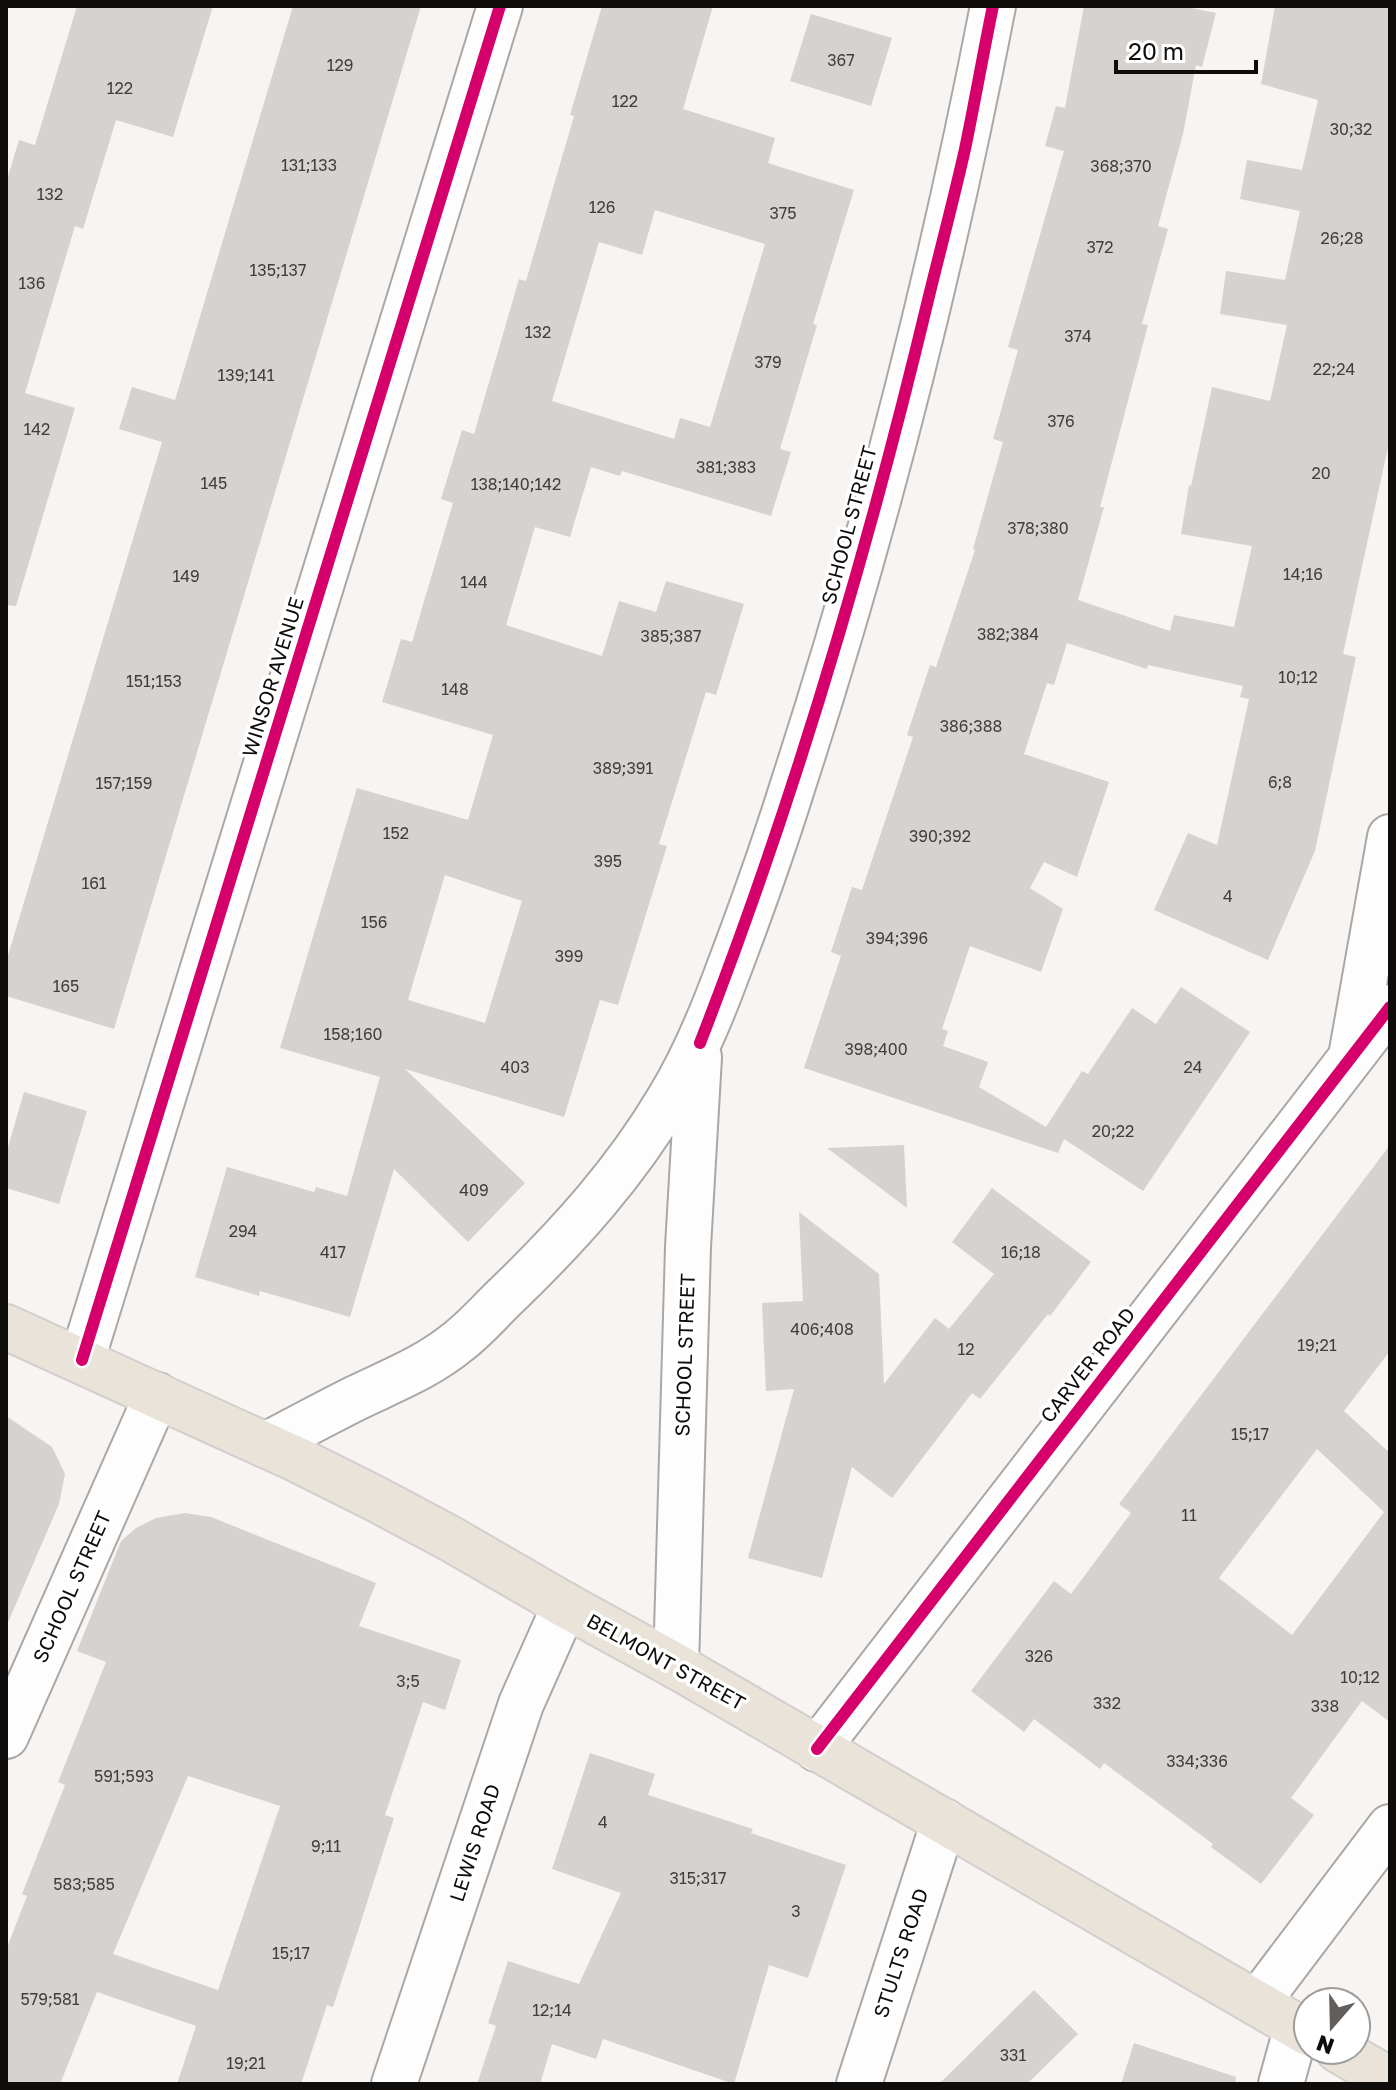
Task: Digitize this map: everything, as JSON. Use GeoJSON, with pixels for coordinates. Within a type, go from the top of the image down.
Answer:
{"type":"FeatureCollection","features":[{"type":"Feature","properties":{"kind":"main road","name":"BELMONT STREET"},"geometry":{"type":"LineString","coordinates":[[6,1327],[266,1445],[451,1539],[1292,2024]]}},
{"type":"Feature","properties":{"kind":"main road"},"geometry":{"type":"LineString","coordinates":[[1366,2066],[1390,2080]]}},
{"type":"Feature","properties":{"kind":"street","name":"WINSOR AVENUE"},"geometry":{"type":"LineString","coordinates":[[82,1360],[500,6]]}},
{"type":"Feature","properties":{"kind":"street","name":"SCHOOL STREET"},"geometry":{"type":"LineString","coordinates":[[266,1445],[355,1398],[413,1373],[460,1341],[540,1263],[603,1194],[669,1101],[700,1043],[778,832],[846,613],[906,395],[965,149],[993,6]]}},
{"type":"Feature","properties":{"kind":"street"},"geometry":{"type":"LineString","coordinates":[[1351,1055],[1390,837]]}},
{"type":"Feature","properties":{"kind":"street","name":"CARVER ROAD"},"geometry":{"type":"LineString","coordinates":[[817,1749],[1390,1007]]}},
{"type":"Feature","properties":{"kind":"street","name":"SCHOOL STREET"},"geometry":{"type":"LineString","coordinates":[[676,1666],[688,1247],[700,1043]]}},
{"type":"Feature","properties":{"kind":"street","name":"SCHOOL STREET"},"geometry":{"type":"LineString","coordinates":[[6,1736],[157,1395]]}},
{"type":"Feature","properties":{"kind":"street","name":"LEWIS ROAD"},"geometry":{"type":"LineString","coordinates":[[394,2084],[521,1704],[565,1605]]}},
{"type":"Feature","properties":{"kind":"street","name":"STULTS ROAD"},"geometry":{"type":"LineString","coordinates":[[859,2084],[944,1821]]}},
{"type":"Feature","properties":{"kind":"street"},"geometry":{"type":"LineString","coordinates":[[1257,2003],[1390,1827]]}},
{"type":"Feature","properties":{"kind":"street"},"geometry":{"type":"LineString","coordinates":[[1281,2084],[1292,2056]]}},
{"type":"Feature","properties":{"kind":"building"},"geometry":{"type":"Polygon","coordinates":[[[77,6],[213,6],[173,137],[116,120],[83,229],[75,226],[25,393],[75,408],[16,606],[6,605],[6,183],[19,140],[35,145],[77,6]]]}},
{"type":"Feature","properties":{"kind":"building"},"geometry":{"type":"Polygon","coordinates":[[[293,6],[421,6],[114,1029],[6,996],[6,962],[162,442],[119,429],[132,387],[175,400],[293,6]]]}},
{"type":"Feature","properties":{"kind":"building"},"geometry":{"type":"Polygon","coordinates":[[[602,6],[713,6],[683,109],[775,138],[768,163],[854,190],[813,324],[817,325],[780,449],[791,452],[771,516],[622,471],[620,476],[591,467],[570,537],[535,527],[506,625],[602,656],[619,601],[656,612],[666,581],[744,604],[716,695],[706,692],[659,844],[667,846],[618,1005],[600,1000],[564,1117],[405,1069],[525,1183],[468,1242],[394,1169],[350,1317],[260,1291],[259,1296],[195,1277],[227,1167],[314,1192],[316,1187],[347,1196],[380,1077],[280,1048],[357,788],[468,820],[493,735],[382,702],[401,639],[412,642],[453,503],[441,499],[462,430],[474,434],[519,279],[526,281],[574,116],[570,115],[602,6]],[[655,210],[642,255],[599,242],[552,401],[674,439],[680,418],[710,427],[765,244],[655,210]],[[445,875],[408,1000],[485,1023],[522,901],[445,875]]]}},
{"type":"Feature","properties":{"kind":"building"},"geometry":{"type":"Polygon","coordinates":[[[1084,6],[1182,6],[1216,13],[1202,67],[1196,65],[1183,134],[1158,226],[1168,229],[1142,324],[1148,325],[1078,600],[1170,631],[1174,615],[1234,627],[1252,546],[1181,534],[1212,387],[1270,401],[1287,325],[1220,314],[1226,271],[1285,280],[1300,211],[1240,199],[1247,160],[1302,170],[1318,100],[1261,84],[1275,6],[1390,6],[1390,438],[1343,654],[1356,657],[1315,851],[1268,960],[1154,910],[1188,833],[1217,845],[1249,699],[1240,697],[1243,686],[1148,665],[1147,669],[1067,643],[1054,685],[1047,683],[1024,754],[1109,782],[1077,877],[1044,862],[1030,888],[1063,909],[1041,972],[970,946],[942,1029],[948,1031],[943,1046],[988,1062],[979,1087],[1046,1127],[1082,1071],[1088,1074],[1132,1008],[1156,1024],[1181,987],[1250,1032],[1143,1191],[1064,1139],[1058,1153],[804,1068],[841,956],[831,952],[852,887],[862,890],[913,737],[907,735],[930,665],[936,667],[975,550],[1003,442],[993,439],[1018,350],[1008,347],[1064,151],[1045,146],[1056,106],[1065,108],[1084,6]]]}},
{"type":"Feature","properties":{"kind":"building"},"geometry":{"type":"Polygon","coordinates":[[[811,14],[892,38],[871,106],[790,81],[811,14]]]}},
{"type":"Feature","properties":{"kind":"building"},"geometry":{"type":"Polygon","coordinates":[[[24,1092],[87,1111],[59,1204],[6,1188],[6,1154],[24,1092]]]}},
{"type":"Feature","properties":{"kind":"building"},"geometry":{"type":"Polygon","coordinates":[[[904,1145],[907,1208],[827,1148],[904,1145]]]}},
{"type":"Feature","properties":{"kind":"building"},"geometry":{"type":"Polygon","coordinates":[[[1390,1145],[1390,1351],[1344,1411],[1390,1453],[1390,1722],[1362,1701],[1291,1798],[1314,1815],[1261,1884],[1104,1763],[1100,1769],[1034,1719],[1024,1732],[971,1691],[1054,1581],[1071,1594],[1131,1513],[1119,1504],[1390,1145]],[[1317,1449],[1219,1578],[1292,1635],[1384,1512],[1317,1449]]]}},
{"type":"Feature","properties":{"kind":"building"},"geometry":{"type":"Polygon","coordinates":[[[992,1188],[1091,1262],[980,1399],[972,1393],[892,1498],[852,1467],[822,1578],[748,1558],[794,1389],[766,1391],[762,1303],[803,1301],[799,1212],[879,1274],[884,1384],[935,1318],[949,1329],[994,1274],[952,1242],[992,1188]]]}},
{"type":"Feature","properties":{"kind":"building"},"geometry":{"type":"Polygon","coordinates":[[[6,1416],[52,1447],[65,1474],[59,1504],[6,1627],[6,1416]]]}},
{"type":"Feature","properties":{"kind":"building"},"geometry":{"type":"Polygon","coordinates":[[[185,1513],[211,1517],[376,1583],[359,1626],[461,1660],[445,1710],[423,1702],[385,1815],[394,1818],[357,1934],[333,2007],[327,2005],[301,2084],[177,2084],[196,2026],[97,1992],[60,2084],[6,2084],[6,1950],[27,1896],[22,1894],[65,1785],[58,1782],[106,1662],[77,1651],[121,1541],[136,1528],[156,1518],[185,1513]],[[188,1776],[113,1954],[218,1990],[280,1806],[188,1776]]]}},
{"type":"Feature","properties":{"kind":"building"},"geometry":{"type":"Polygon","coordinates":[[[590,1753],[655,1774],[648,1795],[753,1829],[751,1833],[846,1865],[808,1978],[769,1965],[734,2084],[603,2039],[596,2059],[552,2044],[540,2084],[477,2084],[496,2026],[488,2023],[508,1961],[579,1984],[621,1893],[552,1869],[590,1753]]]}},
{"type":"Feature","properties":{"kind":"building"},"geometry":{"type":"Polygon","coordinates":[[[1034,1990],[1078,2034],[1027,2084],[939,2084],[1034,1990]]]}},
{"type":"Feature","properties":{"kind":"building"},"geometry":{"type":"Polygon","coordinates":[[[1134,2043],[1236,2077],[1235,2084],[1121,2084],[1134,2043]]]}},
{"type":"Feature","properties":{"kind":"cycle path"},"geometry":{"type":"LineString","coordinates":[[82,1360],[500,6]]}},
{"type":"Feature","properties":{"kind":"cycle path"},"geometry":{"type":"LineString","coordinates":[[700,1043],[798,767],[855,580],[906,391],[956,186],[993,6]]}},
{"type":"Feature","properties":{"kind":"cycle path"},"geometry":{"type":"LineString","coordinates":[[817,1749],[1390,1007]]}}]}
